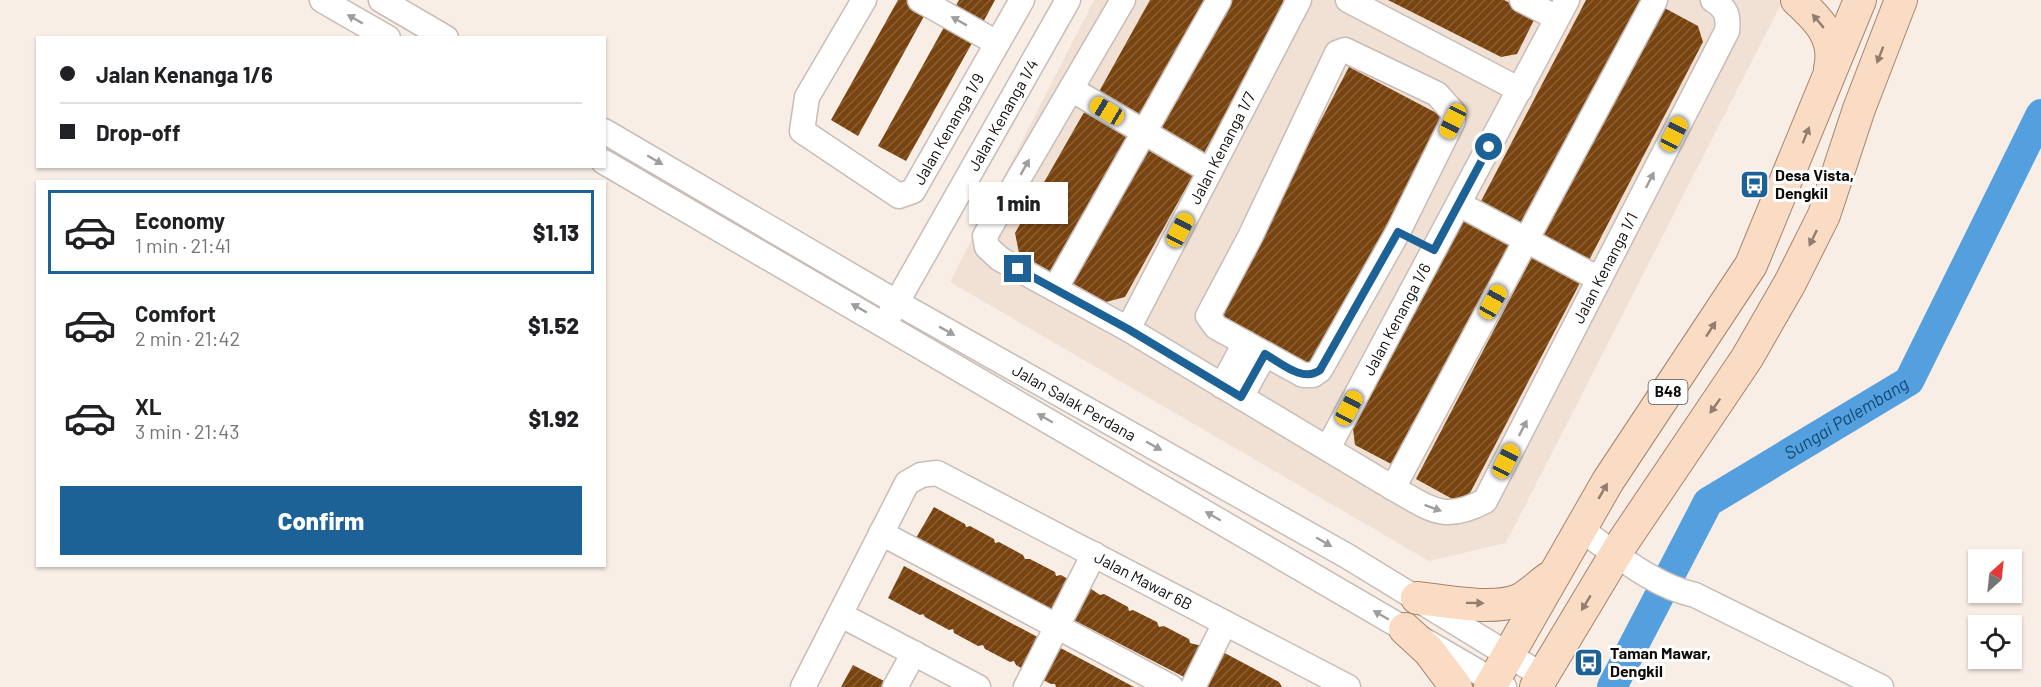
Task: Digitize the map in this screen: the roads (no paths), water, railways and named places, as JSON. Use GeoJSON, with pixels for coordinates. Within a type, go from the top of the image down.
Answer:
{"type":"FeatureCollection","features":[{"type":"Feature","properties":{"kind":"main road"},"geometry":{"type":"LineString","coordinates":[[1797,0],[1824,28],[1834,52],[1826,87]]}},
{"type":"Feature","properties":{"kind":"main road","name":"B48"},"geometry":{"type":"LineString","coordinates":[[1499,677],[1552,576],[1608,481],[1751,265],[1860,0]]}},
{"type":"Feature","properties":{"kind":"main road","name":"B48"},"geometry":{"type":"LineString","coordinates":[[1540,681],[1619,548],[1747,358],[1790,283],[1824,215],[1859,109],[1901,0]]}},
{"type":"Feature","properties":{"kind":"main road"},"geometry":{"type":"LineString","coordinates":[[1417,598],[1472,604],[1520,600],[1552,576]]}},
{"type":"Feature","properties":{"kind":"main road"},"geometry":{"type":"LineString","coordinates":[[1405,629],[1429,651],[1456,687]]}},
{"type":"Feature","properties":{"kind":"street"},"geometry":{"type":"LineString","coordinates":[[322,0],[385,36]]}},
{"type":"Feature","properties":{"kind":"street"},"geometry":{"type":"LineString","coordinates":[[381,0],[443,36]]}},
{"type":"Feature","properties":{"kind":"street","name":"Jalan Kenanga 1/9"},"geometry":{"type":"LineString","coordinates":[[864,0],[807,98],[802,131],[899,196],[913,191],[1022,0]]}},
{"type":"Feature","properties":{"kind":"street"},"geometry":{"type":"LineString","coordinates":[[920,0],[998,43]]}},
{"type":"Feature","properties":{"kind":"street","name":"Jalan Kenanga 1/4"},"geometry":{"type":"LineString","coordinates":[[885,323],[1068,0]]}},
{"type":"Feature","properties":{"kind":"street"},"geometry":{"type":"LineString","coordinates":[[1124,0],[985,236],[987,247],[1000,259],[1128,329],[1393,488],[1655,0]]}},
{"type":"Feature","properties":{"kind":"street"},"geometry":{"type":"LineString","coordinates":[[1055,289],[1219,0]]}},
{"type":"Feature","properties":{"kind":"street","name":"Jalan Kenanga 1/7"},"geometry":{"type":"LineString","coordinates":[[1128,329],[1299,0]]}},
{"type":"Feature","properties":{"kind":"street"},"geometry":{"type":"LineString","coordinates":[[1348,0],[1520,90]]}},
{"type":"Feature","properties":{"kind":"street"},"geometry":{"type":"LineString","coordinates":[[1522,0],[1562,9]]}},
{"type":"Feature","properties":{"kind":"street","name":"Jalan Kenanga 1/6"},"geometry":{"type":"LineString","coordinates":[[1328,448],[1562,9]]}},
{"type":"Feature","properties":{"kind":"street","name":"Jalan Kenanga 1/1"},"geometry":{"type":"LineString","coordinates":[[1393,488],[1433,510],[1454,514],[1469,510],[1485,501],[1727,31],[1721,9]]}},
{"type":"Feature","properties":{"kind":"street"},"geometry":{"type":"LineString","coordinates":[[1341,51],[1356,54],[1437,94],[1453,112],[1453,121],[1398,232],[1320,370],[1313,375],[1303,375],[1255,349],[1216,327],[1208,316],[1209,310],[1250,237],[1341,51]]}},
{"type":"Feature","properties":{"kind":"street"},"geometry":{"type":"LineString","coordinates":[[1071,89],[1210,171]]}},
{"type":"Feature","properties":{"kind":"street","name":"Jalan Salak Perdana"},"geometry":{"type":"LineString","coordinates":[[606,132],[896,302],[1232,490],[1417,598],[1499,677]]}},
{"type":"Feature","properties":{"kind":"street","name":"Jalan Salak Perdana"},"geometry":{"type":"LineString","coordinates":[[606,163],[885,323],[1405,629],[1499,677],[1540,681]]}},
{"type":"Feature","properties":{"kind":"street"},"geometry":{"type":"LineString","coordinates":[[1459,204],[1599,279]]}},
{"type":"Feature","properties":{"kind":"street"},"geometry":{"type":"LineString","coordinates":[[1398,232],[1434,250]]}},
{"type":"Feature","properties":{"kind":"street"},"geometry":{"type":"LineString","coordinates":[[1232,392],[1255,349]]}},
{"type":"Feature","properties":{"kind":"street","name":"Jalan Mawar 6B"},"geometry":{"type":"LineString","coordinates":[[881,533],[907,483],[921,475],[937,473],[1348,687]]}},
{"type":"Feature","properties":{"kind":"street"},"geometry":{"type":"LineString","coordinates":[[1583,524],[1687,590],[1881,687]]}},
{"type":"Feature","properties":{"kind":"street"},"geometry":{"type":"LineString","coordinates":[[803,687],[842,615],[881,533],[1171,687]]}},
{"type":"Feature","properties":{"kind":"street"},"geometry":{"type":"LineString","coordinates":[[1026,687],[1094,554]]}},
{"type":"Feature","properties":{"kind":"street"},"geometry":{"type":"LineString","coordinates":[[842,615],[978,687]]}},
{"type":"Feature","properties":{"kind":"street"},"geometry":{"type":"LineString","coordinates":[[1193,687],[1225,623]]}},
{"type":"Feature","properties":{"kind":"street"},"geometry":{"type":"LineString","coordinates":[[895,687],[914,653]]}},
{"type":"Feature","properties":{"kind":"waterway","name":"Sungai Palembang"},"geometry":{"type":"LineString","coordinates":[[1612,687],[1708,502],[1909,381],[2041,114]]}},
{"type":"Feature","properties":{"kind":"place","name":"Desa Vista, Dengkil"},"geometry":{"type":"Point","coordinates":[1754,184]}},
{"type":"Feature","properties":{"kind":"place","name":"Taman Mawar, Dengkil"},"geometry":{"type":"Point","coordinates":[1589,662]}}]}
